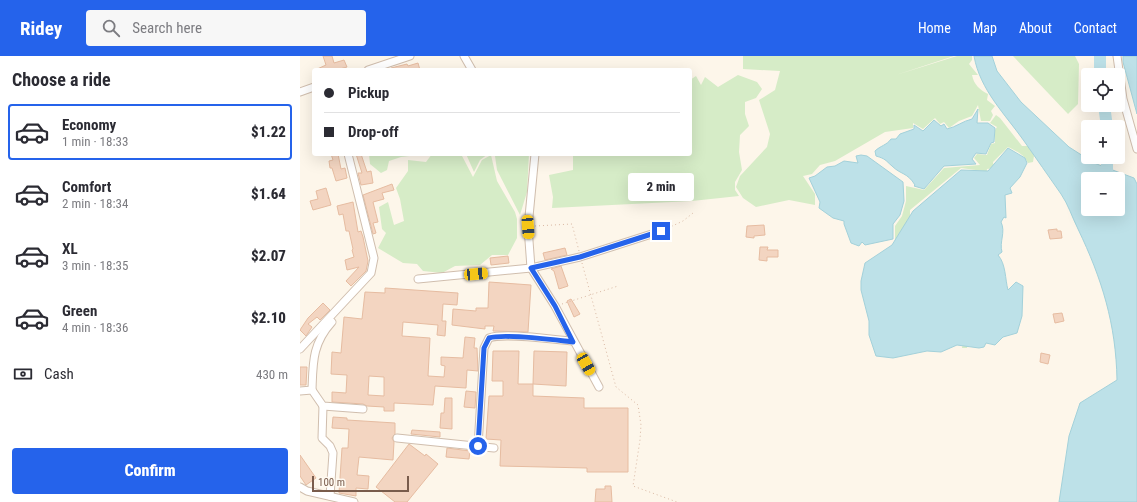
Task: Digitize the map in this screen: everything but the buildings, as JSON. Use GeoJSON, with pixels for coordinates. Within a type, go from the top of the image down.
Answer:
{"type":"FeatureCollection","features":[{"type":"Feature","properties":{"kind":"street"},"geometry":{"type":"LineString","coordinates":[[374,68],[410,56]]}},
{"type":"Feature","properties":{"kind":"street"},"geometry":{"type":"LineString","coordinates":[[464,56],[471,68]]}},
{"type":"Feature","properties":{"kind":"street"},"geometry":{"type":"LineString","coordinates":[[1117,56],[1124,99],[1137,149]]}},
{"type":"Feature","properties":{"kind":"street"},"geometry":{"type":"LineString","coordinates":[[300,92],[312,88]]}},
{"type":"Feature","properties":{"kind":"street"},"geometry":{"type":"LineString","coordinates":[[330,496],[333,453],[330,446],[322,438],[323,406],[312,390],[313,356],[318,341],[326,328],[372,278],[374,258],[348,156]]}},
{"type":"Feature","properties":{"kind":"street"},"geometry":{"type":"LineString","coordinates":[[535,156],[528,227],[531,268],[555,306],[573,342],[599,387]]}},
{"type":"Feature","properties":{"kind":"street"},"geometry":{"type":"LineString","coordinates":[[418,279],[531,268],[580,257],[661,231]]}},
{"type":"Feature","properties":{"kind":"street"},"geometry":{"type":"LineString","coordinates":[[300,349],[372,270]]}},
{"type":"Feature","properties":{"kind":"street"},"geometry":{"type":"LineString","coordinates":[[478,446],[484,348],[489,338],[494,336],[573,342]]}},
{"type":"Feature","properties":{"kind":"street"},"geometry":{"type":"LineString","coordinates":[[300,391],[312,390]]}},
{"type":"Feature","properties":{"kind":"street"},"geometry":{"type":"LineString","coordinates":[[323,406],[363,409]]}},
{"type":"Feature","properties":{"kind":"street"},"geometry":{"type":"LineString","coordinates":[[397,438],[494,448]]}},
{"type":"Feature","properties":{"kind":"street"},"geometry":{"type":"LineString","coordinates":[[300,486],[307,491],[354,502]]}},
{"type":"Feature","properties":{"kind":"path"},"geometry":{"type":"LineString","coordinates":[[661,231],[683,221],[693,213]]}},
{"type":"Feature","properties":{"kind":"path"},"geometry":{"type":"LineString","coordinates":[[528,227],[572,224],[616,387],[638,405],[641,424],[633,486],[677,502]]}},
{"type":"Feature","properties":{"kind":"path"},"geometry":{"type":"LineString","coordinates":[[555,306],[618,286]]}},
{"type":"Feature","properties":{"kind":"green space"},"geometry":{"type":"Polygon","coordinates":[[[743,56],[954,56],[896,75],[957,56],[972,56],[972,60],[969,64],[978,75],[972,75],[974,82],[980,89],[988,94],[987,100],[995,106],[991,111],[993,115],[990,121],[981,121],[978,105],[972,116],[959,121],[949,128],[944,122],[940,124],[935,118],[923,129],[913,123],[913,128],[885,132],[835,161],[820,165],[812,174],[803,176],[815,194],[815,205],[789,200],[756,207],[743,198],[736,187],[740,176],[767,147],[770,134],[759,100],[775,90],[780,71],[743,69],[743,56]]]}},
{"type":"Feature","properties":{"kind":"green space"},"geometry":{"type":"Polygon","coordinates":[[[1013,56],[1075,56],[1079,64],[1078,104],[1068,114],[1013,56]]]}},
{"type":"Feature","properties":{"kind":"green space"},"geometry":{"type":"Polygon","coordinates":[[[738,75],[757,82],[762,89],[756,98],[745,102],[745,114],[749,126],[740,135],[739,152],[742,170],[735,182],[735,190],[739,196],[692,201],[552,208],[553,197],[549,175],[573,170],[573,156],[692,156],[692,79],[696,76],[701,85],[705,77],[718,87],[738,75]]]}},
{"type":"Feature","properties":{"kind":"green space"},"geometry":{"type":"Polygon","coordinates":[[[996,115],[1022,146],[1030,146],[1034,156],[1033,162],[1028,163],[1017,151],[1008,147],[993,162],[994,168],[987,169],[967,348],[962,348],[983,171],[961,168],[910,210],[910,218],[895,241],[895,226],[902,216],[906,201],[906,186],[924,190],[944,168],[980,165],[974,158],[977,154],[987,155],[991,144],[995,143],[995,130],[997,127],[990,123],[996,115]]]}},
{"type":"Feature","properties":{"kind":"green space"},"geometry":{"type":"Polygon","coordinates":[[[369,156],[409,156],[389,161],[387,170],[381,173],[370,164],[369,156]]]}},
{"type":"Feature","properties":{"kind":"green space"},"geometry":{"type":"Polygon","coordinates":[[[430,156],[462,156],[473,177],[482,160],[491,156],[497,181],[515,212],[517,219],[517,238],[508,255],[492,255],[480,265],[455,266],[442,273],[423,271],[417,264],[403,263],[378,248],[386,233],[382,229],[379,207],[388,202],[394,225],[404,221],[400,199],[396,188],[408,171],[408,160],[426,162],[430,156]]]}},
{"type":"Feature","properties":{"kind":"green space"},"geometry":{"type":"Polygon","coordinates":[[[467,156],[485,156],[480,160],[474,172],[467,156]]]}},
{"type":"Feature","properties":{"kind":"green space"},"geometry":{"type":"Polygon","coordinates":[[[495,156],[529,156],[527,192],[520,215],[497,170],[495,156]]]}},
{"type":"Feature","properties":{"kind":"water"},"geometry":{"type":"Polygon","coordinates":[[[974,56],[992,56],[997,71],[1021,102],[1069,147],[1081,155],[1081,164],[1097,164],[1118,172],[1081,172],[1081,216],[1125,216],[1125,175],[1134,178],[1137,184],[1137,502],[1059,502],[1069,436],[1080,403],[1117,380],[1111,321],[1101,284],[1087,248],[1066,202],[987,91],[974,56]]]}},
{"type":"Feature","properties":{"kind":"water"},"geometry":{"type":"Polygon","coordinates":[[[1123,56],[1137,56],[1137,114],[1125,68],[1123,56]]]}},
{"type":"Feature","properties":{"kind":"water"},"geometry":{"type":"Polygon","coordinates":[[[978,109],[977,123],[988,123],[995,128],[994,142],[991,143],[986,154],[976,153],[972,159],[976,164],[944,166],[924,189],[914,186],[915,185],[907,176],[895,169],[884,159],[876,156],[875,151],[877,149],[888,143],[891,139],[896,139],[900,134],[914,129],[914,125],[923,131],[934,120],[941,126],[944,124],[947,129],[972,119],[978,109]]]}},
{"type":"Feature","properties":{"kind":"water"},"geometry":{"type":"Polygon","coordinates":[[[1008,148],[1025,158],[1027,163],[1020,177],[1010,188],[1012,193],[1005,195],[1006,218],[1004,217],[1001,222],[1003,230],[1001,244],[1002,252],[998,255],[1003,263],[1008,290],[1016,282],[1023,286],[1022,316],[1017,333],[1003,337],[995,345],[986,343],[984,347],[979,348],[957,345],[941,352],[927,351],[893,358],[876,356],[869,335],[869,321],[861,290],[861,281],[865,263],[892,245],[913,211],[961,170],[988,171],[1008,148]]]}},
{"type":"Feature","properties":{"kind":"water"},"geometry":{"type":"Polygon","coordinates":[[[856,156],[867,156],[903,182],[904,201],[900,215],[893,224],[893,239],[865,245],[862,242],[859,246],[851,243],[844,221],[833,218],[819,208],[820,202],[809,178],[815,176],[827,167],[835,166],[844,161],[858,163],[856,156]]]}},
{"type":"Feature","properties":{"kind":"waterway"},"geometry":{"type":"LineString","coordinates":[[1100,56],[1100,68]]}},
{"type":"Feature","properties":{"kind":"waterway"},"geometry":{"type":"LineString","coordinates":[[1105,112],[1106,120]]}},
{"type":"Feature","properties":{"kind":"waterway"},"geometry":{"type":"LineString","coordinates":[[1107,164],[1107,172]]}},
{"type":"Feature","properties":{"kind":"route"},"geometry":{"type":"LineString","coordinates":[[478,446],[484,348],[489,338],[494,336],[525,337],[573,342],[555,306],[531,268],[580,257],[661,231]]}}]}
